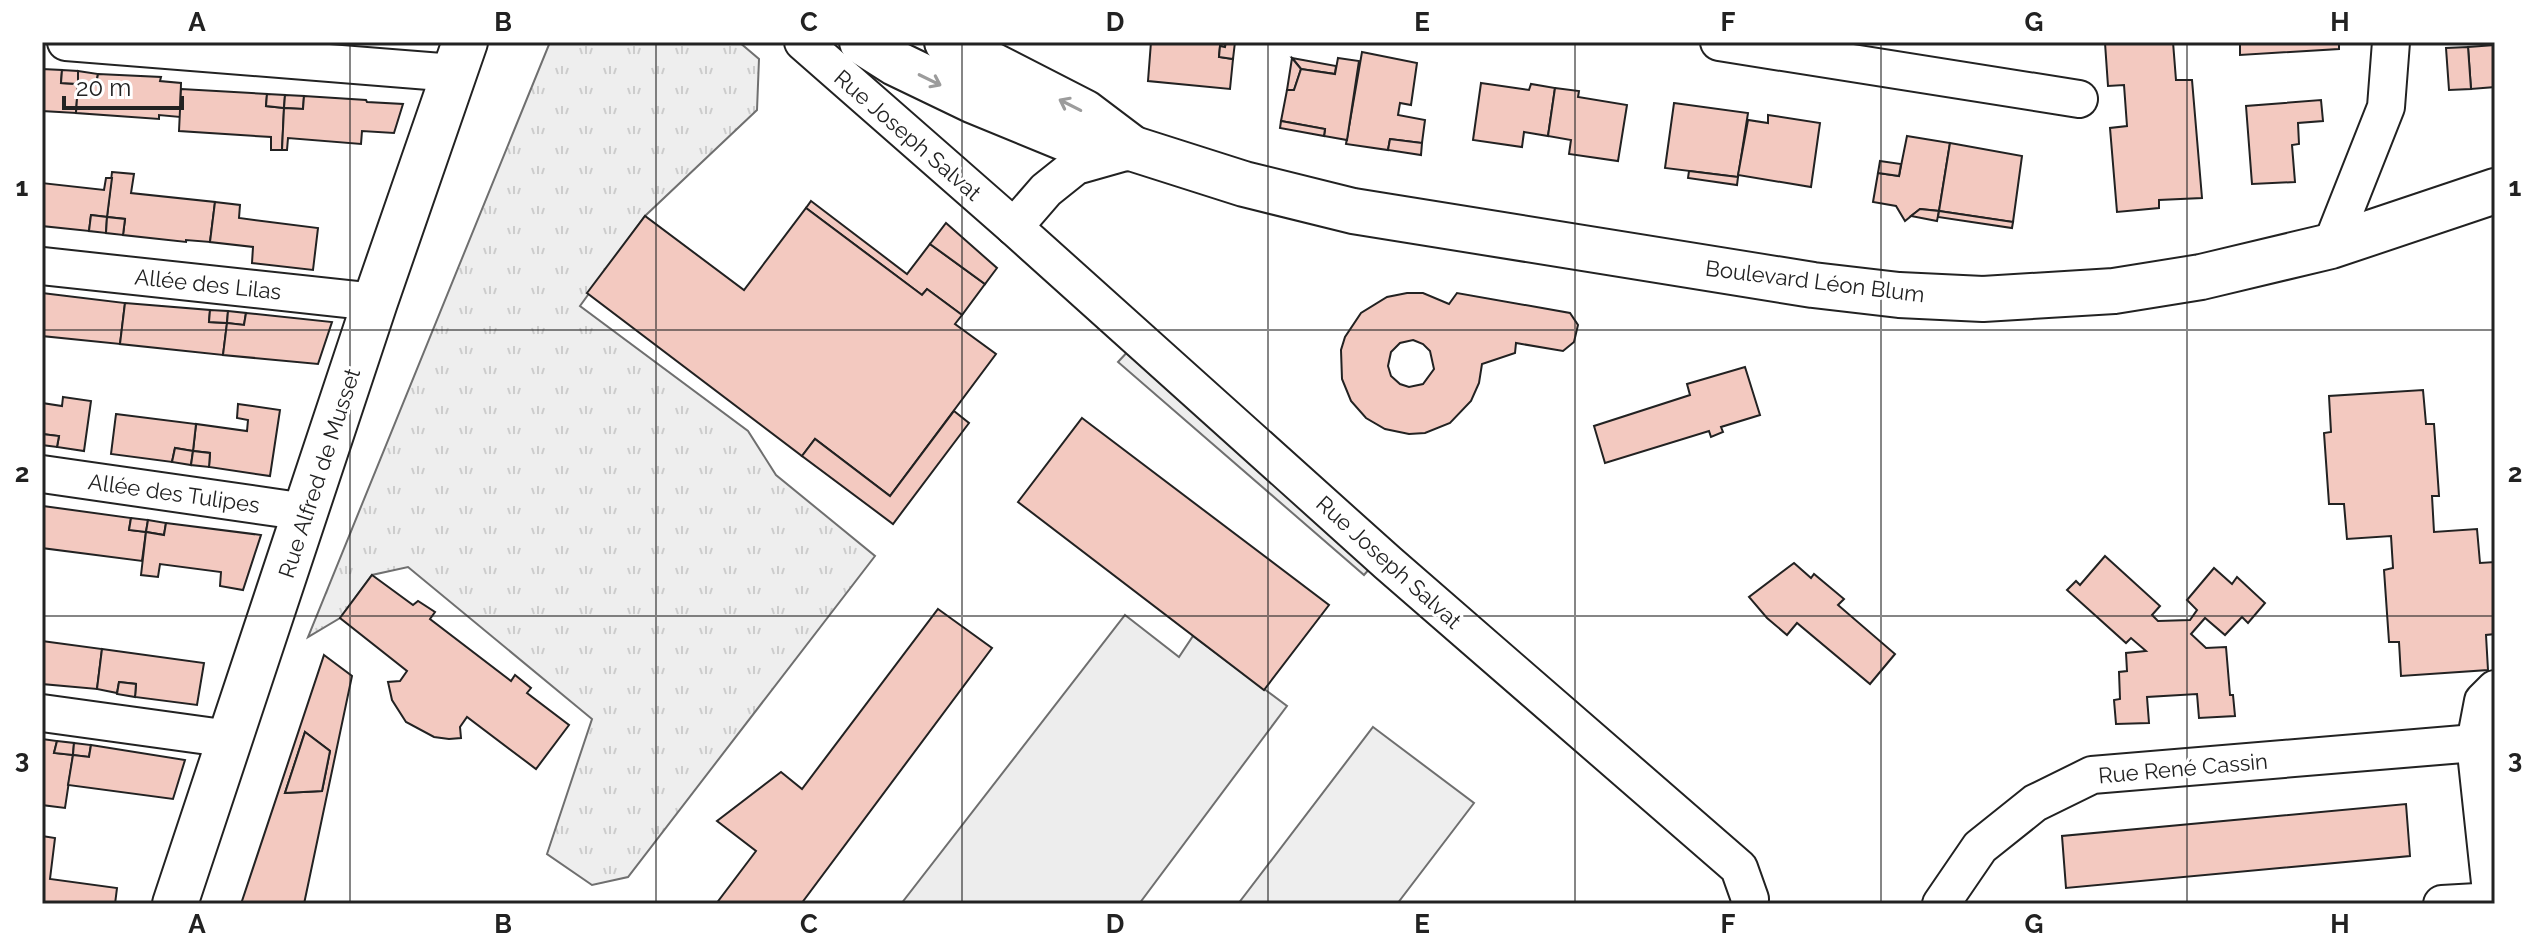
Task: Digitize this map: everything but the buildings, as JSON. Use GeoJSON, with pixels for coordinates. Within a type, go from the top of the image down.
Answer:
{"type":"FeatureCollection","features":[{"type":"Feature","properties":{"kind":"street"},"geometry":{"type":"LineString","coordinates":[[66,42],[459,57]]}},
{"type":"Feature","properties":{"kind":"street","name":"Rue Joseph Salvat"},"geometry":{"type":"LineString","coordinates":[[803,42],[1399,572],[1739,868],[1749,904]]}},
{"type":"Feature","properties":{"kind":"street","name":"Boulevard Léon Blum"},"geometry":{"type":"LineString","coordinates":[[862,42],[895,63],[974,101],[1069,140],[1134,149],[1244,184],[1353,211],[1813,285],[1899,295],[1983,299],[2114,291],[2201,277],[2331,246],[2495,191]]}},
{"type":"Feature","properties":{"kind":"street","name":"Boulevard Léon Blum"},"geometry":{"type":"LineString","coordinates":[[947,42],[1084,112],[1134,149]]}},
{"type":"Feature","properties":{"kind":"street"},"geometry":{"type":"LineString","coordinates":[[1719,42],[1863,52],[2079,99]]}},
{"type":"Feature","properties":{"kind":"street"},"geometry":{"type":"LineString","coordinates":[[2331,246],[2386,107],[2391,42]]}},
{"type":"Feature","properties":{"kind":"street","name":"Rue Alfred de Musset"},"geometry":{"type":"LineString","coordinates":[[175,904],[459,57]]}},
{"type":"Feature","properties":{"kind":"street"},"geometry":{"type":"LineString","coordinates":[[1014,227],[1046,190],[1076,166],[1134,149]]}},
{"type":"Feature","properties":{"kind":"street","name":"Allée des Lilas"},"geometry":{"type":"LineString","coordinates":[[42,266],[375,302]]}},
{"type":"Feature","properties":{"kind":"street","name":"Allée des Tulipes"},"geometry":{"type":"LineString","coordinates":[[42,474],[306,512]]}},
{"type":"Feature","properties":{"kind":"street"},"geometry":{"type":"LineString","coordinates":[[2442,904],[2493,901],[2475,743],[2483,701],[2495,689]]}},
{"type":"Feature","properties":{"kind":"street"},"geometry":{"type":"LineString","coordinates":[[42,713],[230,739]]}},
{"type":"Feature","properties":{"kind":"street","name":"Rue René Cassin"},"geometry":{"type":"LineString","coordinates":[[1941,904],[1980,847],[2035,803],[2092,775],[2475,743]]}},
{"type":"Feature","properties":{"kind":"green space"},"geometry":{"type":"Polygon","coordinates":[[[550,42],[739,42],[759,59],[757,110],[645,216],[580,306],[748,431],[776,475],[875,556],[628,877],[592,885],[547,854],[592,719],[408,567],[372,575],[340,618],[308,637],[550,42]]]}},
{"type":"Feature","properties":{"kind":"green space"},"geometry":{"type":"Polygon","coordinates":[[[1373,727],[1474,803],[1397,904],[1238,904],[1373,727]]]}},
{"type":"Feature","properties":{"kind":"shaded area"},"geometry":{"type":"Polygon","coordinates":[[[1132,347],[1378,559],[1364,575],[1118,362],[1132,347]]]}},
{"type":"Feature","properties":{"kind":"shaded area"},"geometry":{"type":"Polygon","coordinates":[[[1125,615],[1179,657],[1193,636],[1287,706],[1139,904],[901,904],[1125,615]]]}}]}
